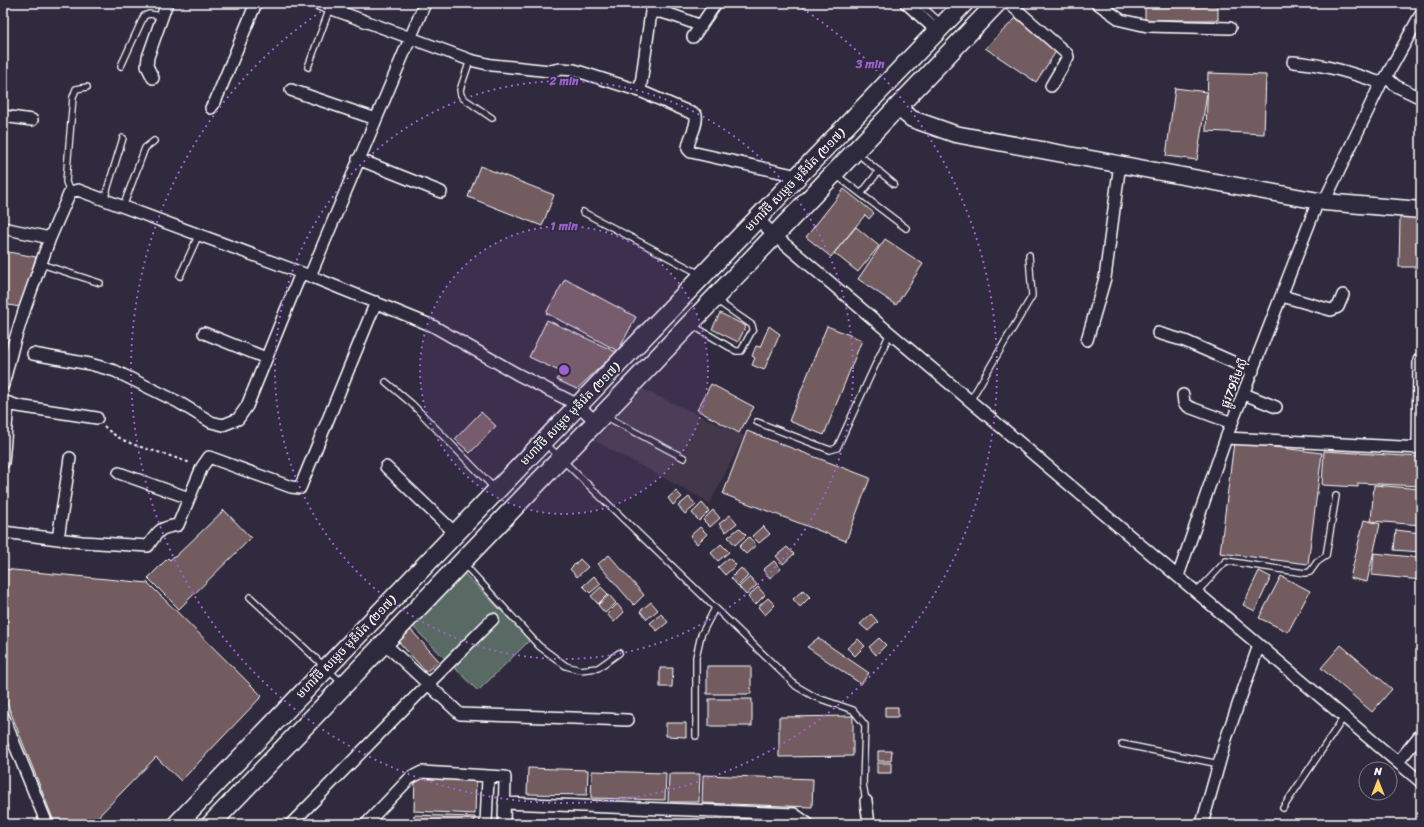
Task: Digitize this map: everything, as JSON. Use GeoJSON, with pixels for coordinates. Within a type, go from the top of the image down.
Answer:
{"type":"FeatureCollection","features":[{"type":"Feature","properties":{"kind":"main road","name":"មហាវិថី សម្តេច មុនីរ៉េត (២១៧)"},"geometry":{"type":"LineString","coordinates":[[177,824],[964,3]]}},
{"type":"Feature","properties":{"kind":"main road","name":"មហាវិថី សម្តេច មុនីរ៉េត (២១៧)"},"geometry":{"type":"LineString","coordinates":[[211,824],[997,3]]}},
{"type":"Feature","properties":{"kind":"street"},"geometry":{"type":"LineString","coordinates":[[153,78],[147,63],[167,3]]}},
{"type":"Feature","properties":{"kind":"street"},"geometry":{"type":"LineString","coordinates":[[211,108],[215,102],[256,3]]}},
{"type":"Feature","properties":{"kind":"street"},"geometry":{"type":"LineString","coordinates":[[316,3],[470,60],[492,65],[550,71],[561,69],[574,70],[640,91],[695,114],[697,117],[688,144],[688,149],[690,152],[798,176]]}},
{"type":"Feature","properties":{"kind":"street"},"geometry":{"type":"LineString","coordinates":[[33,354],[90,364],[115,371],[178,402],[211,422],[223,425],[238,419],[247,406],[266,358],[376,119],[425,3]]}},
{"type":"Feature","properties":{"kind":"street"},"geometry":{"type":"LineString","coordinates":[[694,37],[716,3]]}},
{"type":"Feature","properties":{"kind":"street"},"geometry":{"type":"LineString","coordinates":[[906,3],[940,28]]}},
{"type":"Feature","properties":{"kind":"street"},"geometry":{"type":"LineString","coordinates":[[1009,3],[1067,54],[1068,57],[1051,86]]}},
{"type":"Feature","properties":{"kind":"street"},"geometry":{"type":"LineString","coordinates":[[1097,3],[1121,20],[1147,26],[1230,28]]}},
{"type":"Feature","properties":{"kind":"street"},"geometry":{"type":"LineString","coordinates":[[640,91],[651,12],[663,12],[701,26]]}},
{"type":"Feature","properties":{"kind":"street","name":"ផ្លូវ79អឹមស៊ី"},"geometry":{"type":"LineString","coordinates":[[1178,576],[1226,438],[1321,201],[1383,80],[1421,14]]}},
{"type":"Feature","properties":{"kind":"street"},"geometry":{"type":"LineString","coordinates":[[1293,62],[1310,63],[1383,80],[1421,98]]}},
{"type":"Feature","properties":{"kind":"street"},"geometry":{"type":"LineString","coordinates":[[291,90],[376,119]]}},
{"type":"Feature","properties":{"kind":"street"},"geometry":{"type":"LineString","coordinates":[[897,108],[912,119],[955,134],[1321,201],[1421,210]]}},
{"type":"Feature","properties":{"kind":"street"},"geometry":{"type":"LineString","coordinates":[[3,116],[32,120]]}},
{"type":"Feature","properties":{"kind":"street"},"geometry":{"type":"LineString","coordinates":[[358,159],[441,192]]}},
{"type":"Feature","properties":{"kind":"street"},"geometry":{"type":"LineString","coordinates":[[1087,340],[1105,278],[1120,163]]}},
{"type":"Feature","properties":{"kind":"street"},"geometry":{"type":"LineString","coordinates":[[3,385],[13,346],[50,238],[70,192],[78,190],[305,274],[433,326],[516,374],[578,405],[599,418]]}},
{"type":"Feature","properties":{"kind":"street"},"geometry":{"type":"LineString","coordinates":[[757,218],[774,235],[1397,761]]}},
{"type":"Feature","properties":{"kind":"street"},"geometry":{"type":"LineString","coordinates":[[3,228],[50,238]]}},
{"type":"Feature","properties":{"kind":"street"},"geometry":{"type":"LineString","coordinates":[[1282,296],[1330,310],[1338,307],[1343,295]]}},
{"type":"Feature","properties":{"kind":"street"},"geometry":{"type":"LineString","coordinates":[[3,532],[102,544],[148,546],[157,533],[164,527],[178,525],[202,467],[210,457],[291,487],[300,488],[376,302]]}},
{"type":"Feature","properties":{"kind":"street"},"geometry":{"type":"LineString","coordinates":[[204,333],[266,358]]}},
{"type":"Feature","properties":{"kind":"street"},"geometry":{"type":"LineString","coordinates":[[1158,334],[1185,341],[1253,371]]}},
{"type":"Feature","properties":{"kind":"street"},"geometry":{"type":"LineString","coordinates":[[1226,438],[1420,448],[1419,360]]}},
{"type":"Feature","properties":{"kind":"street"},"geometry":{"type":"LineString","coordinates":[[1244,394],[1276,407]]}},
{"type":"Feature","properties":{"kind":"street"},"geometry":{"type":"LineString","coordinates":[[1182,395],[1184,403],[1189,407],[1232,423]]}},
{"type":"Feature","properties":{"kind":"street"},"geometry":{"type":"LineString","coordinates":[[3,463],[6,402],[97,418]]}},
{"type":"Feature","properties":{"kind":"street"},"geometry":{"type":"LineString","coordinates":[[58,539],[70,458]]}},
{"type":"Feature","properties":{"kind":"street"},"geometry":{"type":"LineString","coordinates":[[386,467],[456,533]]}},
{"type":"Feature","properties":{"kind":"street"},"geometry":{"type":"LineString","coordinates":[[119,473],[189,498]]}},
{"type":"Feature","properties":{"kind":"street"},"geometry":{"type":"LineString","coordinates":[[291,824],[493,619]]}},
{"type":"Feature","properties":{"kind":"street"},"geometry":{"type":"LineString","coordinates":[[384,643],[460,714],[628,720]]}},
{"type":"Feature","properties":{"kind":"street"},"geometry":{"type":"LineString","coordinates":[[1202,824],[1231,726],[1259,645]]}},
{"type":"Feature","properties":{"kind":"street"},"geometry":{"type":"LineString","coordinates":[[3,716],[47,824]]}},
{"type":"Feature","properties":{"kind":"street"},"geometry":{"type":"LineString","coordinates":[[1421,734],[1398,762],[1421,782]]}},
{"type":"Feature","properties":{"kind":"street"},"geometry":{"type":"LineString","coordinates":[[366,824],[410,778],[422,772],[506,777],[504,824]]}},
{"type":"Feature","properties":{"kind":"street"},"geometry":{"type":"LineString","coordinates":[[486,824],[488,777]]}},
{"type":"Feature","properties":{"kind":"street"},"geometry":{"type":"LineString","coordinates":[[866,801],[869,824]]}},
{"type":"Feature","properties":{"kind":"street"},"geometry":{"type":"LineString","coordinates":[[504,803],[794,814],[808,824]]}},
{"type":"Feature","properties":{"kind":"lane"},"geometry":{"type":"LineString","coordinates":[[919,3],[940,28]]}},
{"type":"Feature","properties":{"kind":"lane"},"geometry":{"type":"LineString","coordinates":[[308,67],[330,8]]}},
{"type":"Feature","properties":{"kind":"lane"},"geometry":{"type":"LineString","coordinates":[[121,66],[144,16],[149,14],[162,16]]}},
{"type":"Feature","properties":{"kind":"lane"},"geometry":{"type":"LineString","coordinates":[[470,60],[460,90],[461,95],[463,98],[492,118]]}},
{"type":"Feature","properties":{"kind":"lane"},"geometry":{"type":"LineString","coordinates":[[70,192],[66,182],[73,97],[76,89],[87,86]]}},
{"type":"Feature","properties":{"kind":"lane"},"geometry":{"type":"LineString","coordinates":[[104,200],[123,138]]}},
{"type":"Feature","properties":{"kind":"lane"},"geometry":{"type":"LineString","coordinates":[[123,207],[145,148],[154,141]]}},
{"type":"Feature","properties":{"kind":"lane"},"geometry":{"type":"LineString","coordinates":[[855,151],[894,184]]}},
{"type":"Feature","properties":{"kind":"lane"},"geometry":{"type":"LineString","coordinates":[[861,194],[879,171]]}},
{"type":"Feature","properties":{"kind":"lane"},"geometry":{"type":"LineString","coordinates":[[834,174],[906,228]]}},
{"type":"Feature","properties":{"kind":"lane"},"geometry":{"type":"LineString","coordinates":[[583,212],[702,276]]}},
{"type":"Feature","properties":{"kind":"lane"},"geometry":{"type":"LineString","coordinates":[[180,276],[199,234]]}},
{"type":"Feature","properties":{"kind":"lane"},"geometry":{"type":"LineString","coordinates":[[970,401],[1032,296],[1029,255]]}},
{"type":"Feature","properties":{"kind":"lane"},"geometry":{"type":"LineString","coordinates":[[41,264],[100,283]]}},
{"type":"Feature","properties":{"kind":"lane"},"geometry":{"type":"LineString","coordinates":[[690,324],[736,351],[740,351],[753,329],[752,325],[714,299]]}},
{"type":"Feature","properties":{"kind":"lane"},"geometry":{"type":"LineString","coordinates":[[757,422],[830,450],[837,448],[890,333]]}},
{"type":"Feature","properties":{"kind":"lane"},"geometry":{"type":"LineString","coordinates":[[386,382],[412,404],[496,491]]}},
{"type":"Feature","properties":{"kind":"lane"},"geometry":{"type":"LineString","coordinates":[[599,418],[684,458]]}},
{"type":"Feature","properties":{"kind":"lane"},"geometry":{"type":"LineString","coordinates":[[544,441],[796,686],[815,697],[853,710],[865,725],[863,784],[866,801]]}},
{"type":"Feature","properties":{"kind":"lane"},"geometry":{"type":"LineString","coordinates":[[1197,592],[1226,561],[1305,573],[1310,572],[1317,562],[1326,556],[1336,496]]}},
{"type":"Feature","properties":{"kind":"lane"},"geometry":{"type":"LineString","coordinates":[[462,562],[539,646],[566,666],[580,670],[598,668],[620,654]]}},
{"type":"Feature","properties":{"kind":"lane"},"geometry":{"type":"LineString","coordinates":[[250,597],[344,685]]}},
{"type":"Feature","properties":{"kind":"lane"},"geometry":{"type":"LineString","coordinates":[[696,736],[696,657],[701,634],[715,608]]}},
{"type":"Feature","properties":{"kind":"lane"},"geometry":{"type":"LineString","coordinates":[[1283,808],[1344,717]]}},
{"type":"Feature","properties":{"kind":"lane"},"geometry":{"type":"LineString","coordinates":[[1122,744],[1219,764]]}},
{"type":"Feature","properties":{"kind":"path"},"geometry":{"type":"LineString","coordinates":[[97,418],[107,429],[139,447],[162,453],[202,467]]}},
{"type":"Feature","properties":{"kind":"shaded area"},"geometry":{"type":"Polygon","coordinates":[[[642,389],[744,436],[710,503],[595,441],[642,389]]]}},
{"type":"Feature","properties":{"kind":"green space"},"geometry":{"type":"Polygon","coordinates":[[[461,570],[530,640],[478,691],[409,623],[461,570]]]}},
{"type":"Feature","properties":{"kind":"building"},"geometry":{"type":"Polygon","coordinates":[[[1145,3],[1218,3],[1218,20],[1145,20],[1145,3]]]}},
{"type":"Feature","properties":{"kind":"building"},"geometry":{"type":"Polygon","coordinates":[[[1016,18],[1039,33],[1037,36],[1057,50],[1036,82],[985,48],[1016,18]]]}},
{"type":"Feature","properties":{"kind":"building"},"geometry":{"type":"Polygon","coordinates":[[[1208,73],[1266,75],[1264,134],[1206,131],[1208,73]]]}},
{"type":"Feature","properties":{"kind":"building"},"geometry":{"type":"Polygon","coordinates":[[[1175,88],[1207,92],[1197,160],[1166,156],[1175,88]]]}},
{"type":"Feature","properties":{"kind":"building"},"geometry":{"type":"Polygon","coordinates":[[[480,166],[554,195],[542,226],[468,197],[480,166]]]}},
{"type":"Feature","properties":{"kind":"building"},"geometry":{"type":"Polygon","coordinates":[[[844,189],[874,213],[869,219],[865,215],[831,257],[806,237],[844,189]]]}},
{"type":"Feature","properties":{"kind":"building"},"geometry":{"type":"Polygon","coordinates":[[[1400,217],[1419,218],[1418,267],[1399,267],[1400,217]]]}},
{"type":"Feature","properties":{"kind":"building"},"geometry":{"type":"Polygon","coordinates":[[[856,227],[879,246],[858,272],[834,253],[856,227]]]}},
{"type":"Feature","properties":{"kind":"building"},"geometry":{"type":"Polygon","coordinates":[[[885,239],[923,264],[896,305],[858,279],[885,239]]]}},
{"type":"Feature","properties":{"kind":"building"},"geometry":{"type":"Polygon","coordinates":[[[1420,240],[1421,313],[1419,313],[1420,240]]]}},
{"type":"Feature","properties":{"kind":"building"},"geometry":{"type":"Polygon","coordinates":[[[3,251],[36,257],[20,307],[3,304],[3,251]]]}},
{"type":"Feature","properties":{"kind":"building"},"geometry":{"type":"Polygon","coordinates":[[[565,279],[636,317],[618,351],[546,313],[565,279]]]}},
{"type":"Feature","properties":{"kind":"building"},"geometry":{"type":"Polygon","coordinates":[[[720,313],[746,326],[738,342],[712,329],[720,313]]]}},
{"type":"Feature","properties":{"kind":"building"},"geometry":{"type":"Polygon","coordinates":[[[547,320],[616,352],[577,389],[557,380],[561,372],[529,357],[547,320]]]}},
{"type":"Feature","properties":{"kind":"building"},"geometry":{"type":"Polygon","coordinates":[[[769,326],[780,334],[764,370],[752,365],[755,358],[752,356],[756,346],[760,347],[769,326]]]}},
{"type":"Feature","properties":{"kind":"building"},"geometry":{"type":"Polygon","coordinates":[[[827,326],[862,340],[824,435],[789,421],[827,326]]]}},
{"type":"Feature","properties":{"kind":"building"},"geometry":{"type":"Polygon","coordinates":[[[711,384],[754,407],[739,433],[697,410],[711,384]]]}},
{"type":"Feature","properties":{"kind":"building"},"geometry":{"type":"Polygon","coordinates":[[[481,412],[496,426],[470,453],[455,439],[481,412]]]}},
{"type":"Feature","properties":{"kind":"building"},"geometry":{"type":"Polygon","coordinates":[[[747,431],[870,478],[846,541],[723,494],[747,431]]]}},
{"type":"Feature","properties":{"kind":"building"},"geometry":{"type":"Polygon","coordinates":[[[1234,442],[1322,453],[1308,564],[1220,553],[1234,442]]]}},
{"type":"Feature","properties":{"kind":"building"},"geometry":{"type":"Polygon","coordinates":[[[1324,451],[1421,457],[1421,486],[1358,483],[1358,487],[1322,485],[1324,451]]]}},
{"type":"Feature","properties":{"kind":"building"},"geometry":{"type":"Polygon","coordinates":[[[1374,485],[1421,489],[1421,525],[1371,521],[1374,485]]]}},
{"type":"Feature","properties":{"kind":"building"},"geometry":{"type":"Polygon","coordinates":[[[676,491],[682,497],[673,505],[668,498],[676,491]]]}},
{"type":"Feature","properties":{"kind":"building"},"geometry":{"type":"Polygon","coordinates":[[[689,497],[696,505],[685,514],[678,506],[689,497]]]}},
{"type":"Feature","properties":{"kind":"building"},"geometry":{"type":"Polygon","coordinates":[[[702,503],[709,511],[699,521],[692,513],[702,503]]]}},
{"type":"Feature","properties":{"kind":"building"},"geometry":{"type":"Polygon","coordinates":[[[224,510],[251,538],[179,609],[148,578],[168,558],[170,560],[174,556],[175,557],[224,510]]]}},
{"type":"Feature","properties":{"kind":"building"},"geometry":{"type":"Polygon","coordinates":[[[713,510],[720,518],[710,527],[703,520],[713,510]]]}},
{"type":"Feature","properties":{"kind":"building"},"geometry":{"type":"Polygon","coordinates":[[[730,515],[737,523],[726,532],[719,524],[730,515]]]}},
{"type":"Feature","properties":{"kind":"building"},"geometry":{"type":"Polygon","coordinates":[[[1364,520],[1380,524],[1367,582],[1350,578],[1364,520]]]}},
{"type":"Feature","properties":{"kind":"building"},"geometry":{"type":"Polygon","coordinates":[[[763,526],[770,534],[759,543],[752,536],[763,526]]]}},
{"type":"Feature","properties":{"kind":"building"},"geometry":{"type":"Polygon","coordinates":[[[700,527],[707,534],[697,544],[690,536],[700,527]]]}},
{"type":"Feature","properties":{"kind":"building"},"geometry":{"type":"Polygon","coordinates":[[[739,528],[746,535],[735,545],[728,537],[739,528]]]}},
{"type":"Feature","properties":{"kind":"building"},"geometry":{"type":"Polygon","coordinates":[[[1396,530],[1421,533],[1421,552],[1394,550],[1396,530]]]}},
{"type":"Feature","properties":{"kind":"building"},"geometry":{"type":"Polygon","coordinates":[[[749,537],[756,545],[746,554],[739,547],[749,537]]]}},
{"type":"Feature","properties":{"kind":"building"},"geometry":{"type":"Polygon","coordinates":[[[721,544],[729,552],[718,561],[711,553],[721,544]]]}},
{"type":"Feature","properties":{"kind":"building"},"geometry":{"type":"Polygon","coordinates":[[[787,547],[794,554],[783,564],[776,556],[787,547]]]}},
{"type":"Feature","properties":{"kind":"building"},"geometry":{"type":"Polygon","coordinates":[[[1374,553],[1421,558],[1421,580],[1372,575],[1374,553]]]}},
{"type":"Feature","properties":{"kind":"building"},"geometry":{"type":"Polygon","coordinates":[[[609,555],[644,595],[634,605],[598,564],[609,555]]]}},
{"type":"Feature","properties":{"kind":"building"},"geometry":{"type":"Polygon","coordinates":[[[729,558],[736,565],[725,575],[718,567],[729,558]]]}},
{"type":"Feature","properties":{"kind":"building"},"geometry":{"type":"Polygon","coordinates":[[[580,559],[588,567],[577,577],[570,569],[580,559]]]}},
{"type":"Feature","properties":{"kind":"building"},"geometry":{"type":"Polygon","coordinates":[[[774,561],[781,569],[770,578],[763,570],[774,561]]]}},
{"type":"Feature","properties":{"kind":"building"},"geometry":{"type":"Polygon","coordinates":[[[741,568],[748,576],[738,586],[731,578],[741,568]]]}},
{"type":"Feature","properties":{"kind":"building"},"geometry":{"type":"Polygon","coordinates":[[[3,569],[148,583],[262,696],[181,781],[156,757],[91,824],[55,824],[3,693],[3,569]]]}},
{"type":"Feature","properties":{"kind":"building"},"geometry":{"type":"Polygon","coordinates":[[[1259,571],[1271,577],[1255,611],[1243,605],[1259,571]]]}},
{"type":"Feature","properties":{"kind":"building"},"geometry":{"type":"Polygon","coordinates":[[[594,576],[601,584],[590,593],[583,586],[594,576]]]}},
{"type":"Feature","properties":{"kind":"building"},"geometry":{"type":"Polygon","coordinates":[[[1281,576],[1310,591],[1288,632],[1259,618],[1281,576]]]}},
{"type":"Feature","properties":{"kind":"building"},"geometry":{"type":"Polygon","coordinates":[[[750,577],[757,585],[746,595],[739,587],[750,577]]]}},
{"type":"Feature","properties":{"kind":"building"},"geometry":{"type":"Polygon","coordinates":[[[601,587],[608,594],[598,604],[591,596],[601,587]]]}},
{"type":"Feature","properties":{"kind":"building"},"geometry":{"type":"Polygon","coordinates":[[[758,587],[765,595],[755,605],[748,597],[758,587]]]}},
{"type":"Feature","properties":{"kind":"building"},"geometry":{"type":"Polygon","coordinates":[[[803,590],[810,597],[800,607],[793,599],[803,590]]]}},
{"type":"Feature","properties":{"kind":"building"},"geometry":{"type":"Polygon","coordinates":[[[609,595],[616,603],[605,613],[598,605],[609,595]]]}},
{"type":"Feature","properties":{"kind":"building"},"geometry":{"type":"Polygon","coordinates":[[[768,598],[775,605],[765,615],[758,607],[768,598]]]}},
{"type":"Feature","properties":{"kind":"building"},"geometry":{"type":"Polygon","coordinates":[[[651,602],[658,610],[647,619],[640,611],[651,602]]]}},
{"type":"Feature","properties":{"kind":"building"},"geometry":{"type":"Polygon","coordinates":[[[617,604],[624,612],[614,622],[607,614],[617,604]]]}},
{"type":"Feature","properties":{"kind":"building"},"geometry":{"type":"Polygon","coordinates":[[[661,614],[668,622],[657,631],[650,623],[661,614]]]}},
{"type":"Feature","properties":{"kind":"building"},"geometry":{"type":"Polygon","coordinates":[[[871,614],[878,622],[868,631],[860,624],[871,614]]]}},
{"type":"Feature","properties":{"kind":"building"},"geometry":{"type":"Polygon","coordinates":[[[411,630],[439,661],[426,672],[398,641],[411,630]]]}},
{"type":"Feature","properties":{"kind":"building"},"geometry":{"type":"Polygon","coordinates":[[[818,638],[869,673],[861,684],[807,647],[818,638]]]}},
{"type":"Feature","properties":{"kind":"building"},"geometry":{"type":"Polygon","coordinates":[[[879,638],[886,645],[876,655],[869,647],[879,638]]]}},
{"type":"Feature","properties":{"kind":"building"},"geometry":{"type":"Polygon","coordinates":[[[858,639],[865,646],[855,656],[847,648],[858,639]]]}},
{"type":"Feature","properties":{"kind":"building"},"geometry":{"type":"Polygon","coordinates":[[[1341,645],[1392,689],[1372,712],[1321,668],[1341,645]]]}},
{"type":"Feature","properties":{"kind":"building"},"geometry":{"type":"Polygon","coordinates":[[[707,666],[751,666],[751,694],[707,694],[707,666]]]}},
{"type":"Feature","properties":{"kind":"building"},"geometry":{"type":"Polygon","coordinates":[[[660,668],[673,668],[672,687],[660,687],[660,668]]]}},
{"type":"Feature","properties":{"kind":"building"},"geometry":{"type":"Polygon","coordinates":[[[709,699],[752,699],[752,726],[709,726],[709,699]]]}},
{"type":"Feature","properties":{"kind":"building"},"geometry":{"type":"Polygon","coordinates":[[[885,707],[898,707],[898,717],[885,717],[885,707]]]}},
{"type":"Feature","properties":{"kind":"building"},"geometry":{"type":"Polygon","coordinates":[[[853,716],[853,756],[779,757],[779,717],[853,716]]]}},
{"type":"Feature","properties":{"kind":"building"},"geometry":{"type":"Polygon","coordinates":[[[666,723],[686,723],[686,737],[666,736],[666,723]]]}},
{"type":"Feature","properties":{"kind":"building"},"geometry":{"type":"Polygon","coordinates":[[[878,751],[892,751],[891,761],[878,761],[878,751]]]}},
{"type":"Feature","properties":{"kind":"building"},"geometry":{"type":"Polygon","coordinates":[[[877,763],[891,763],[891,773],[877,773],[877,763]]]}},
{"type":"Feature","properties":{"kind":"building"},"geometry":{"type":"Polygon","coordinates":[[[528,768],[588,770],[587,795],[527,794],[528,768]]]}},
{"type":"Feature","properties":{"kind":"building"},"geometry":{"type":"Polygon","coordinates":[[[592,771],[666,773],[665,800],[591,798],[592,771]]]}},
{"type":"Feature","properties":{"kind":"building"},"geometry":{"type":"Polygon","coordinates":[[[669,774],[700,774],[699,802],[668,802],[669,774]]]}},
{"type":"Feature","properties":{"kind":"building"},"geometry":{"type":"Polygon","coordinates":[[[703,775],[813,779],[812,807],[702,803],[703,775]]]}},
{"type":"Feature","properties":{"kind":"building"},"geometry":{"type":"Polygon","coordinates":[[[415,777],[476,780],[475,814],[414,811],[415,777]]]}},
{"type":"Feature","properties":{"kind":"building"},"geometry":{"type":"Polygon","coordinates":[[[414,815],[475,817],[474,824],[413,824],[414,815]]]}},
{"type":"Feature","properties":{"kind":"building"},"geometry":{"type":"Polygon","coordinates":[[[518,822],[566,824],[518,824],[518,822]]]}}]}
